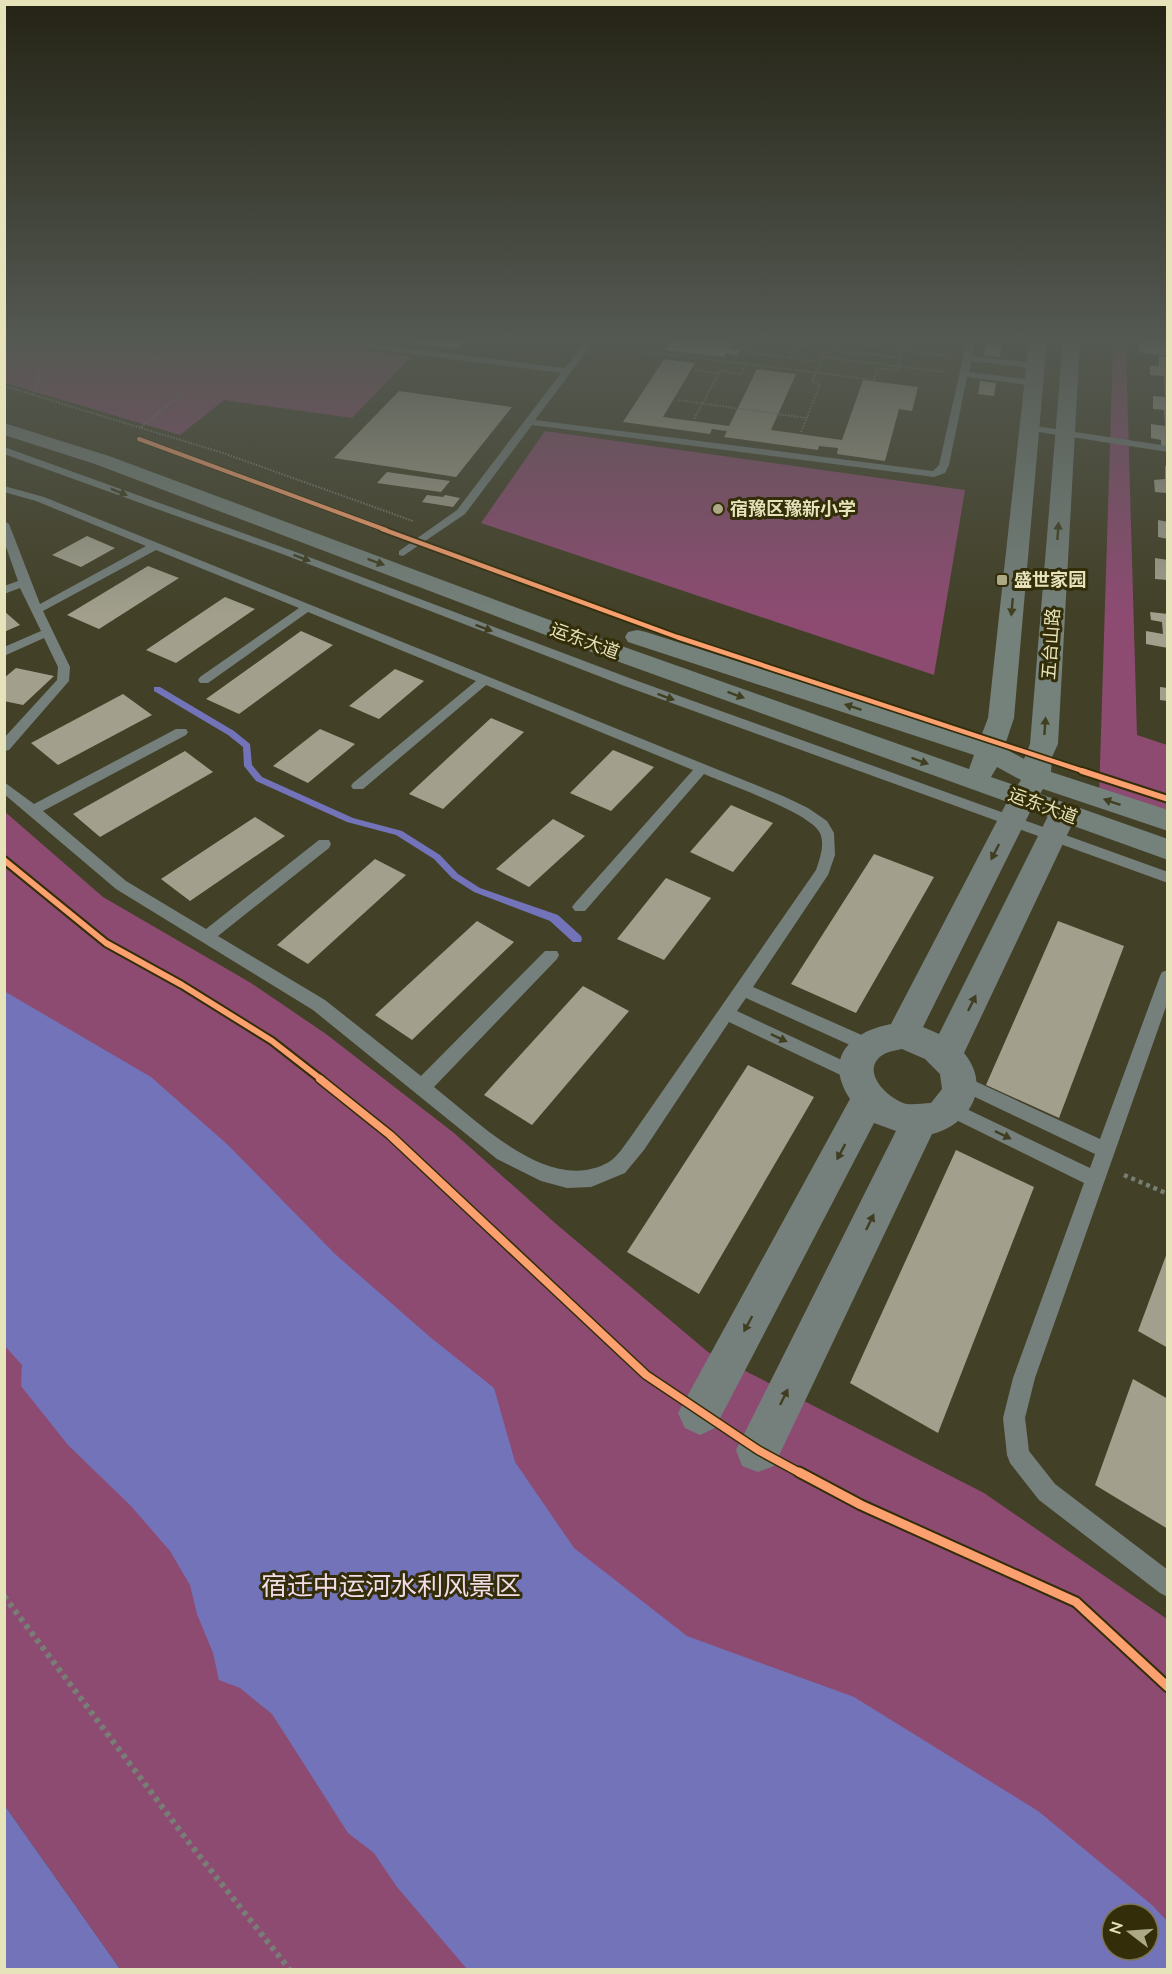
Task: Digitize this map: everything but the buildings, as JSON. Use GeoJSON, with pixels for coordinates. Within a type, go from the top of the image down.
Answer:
{"type":"FeatureCollection","features":[{"type":"Feature","properties":{"kind":"main road","name":"运东大道"},"geometry":{"type":"LineString","coordinates":[[14,432],[102,460],[573,637],[978,781],[1023,800],[1057,826],[1167,850]]}},
{"type":"Feature","properties":{"kind":"main road","name":"运东大道"},"geometry":{"type":"LineString","coordinates":[[58,432],[118,451],[598,624],[989,751],[1023,800],[1167,821]]}},
{"type":"Feature","properties":{"kind":"main road","name":"五台山路"},"geometry":{"type":"LineString","coordinates":[[978,781],[1001,718],[1029,432]]}},
{"type":"Feature","properties":{"kind":"main road","name":"五台山路"},"geometry":{"type":"LineString","coordinates":[[1023,800],[1044,744],[1064,433]]}},
{"type":"Feature","properties":{"kind":"street"},"geometry":{"type":"LineString","coordinates":[[902,1035],[1023,800]]}},
{"type":"Feature","properties":{"kind":"street"},"geometry":{"type":"LineString","coordinates":[[758,1450],[944,1092],[1057,826]]}},
{"type":"Feature","properties":{"kind":"street"},"geometry":{"type":"LineString","coordinates":[[700,1413],[864,1073],[886,1036],[902,1035],[918,1038],[934,1045],[944,1092]]}},
{"type":"Feature","properties":{"kind":"street"},"geometry":{"type":"LineString","coordinates":[[864,1073],[892,1115],[944,1092]]}},
{"type":"Feature","properties":{"kind":"lane"},"geometry":{"type":"LineString","coordinates":[[403,553],[461,512],[521,432]]}},
{"type":"Feature","properties":{"kind":"lane"},"geometry":{"type":"LineString","coordinates":[[605,432],[933,474],[941,471],[944,465],[951,432]]}},
{"type":"Feature","properties":{"kind":"lane"},"geometry":{"type":"LineString","coordinates":[[1058,432],[1167,449]]}},
{"type":"Feature","properties":{"kind":"lane"},"geometry":{"type":"LineString","coordinates":[[4,450],[158,507],[206,522],[627,682],[1023,800]]}},
{"type":"Feature","properties":{"kind":"lane"},"geometry":{"type":"LineString","coordinates":[[4,489],[40,499],[778,799],[812,817],[827,830],[831,845],[823,871],[618,1167],[591,1179],[567,1180],[541,1173],[504,1153],[319,1005],[121,885],[4,786]]}},
{"type":"Feature","properties":{"kind":"lane"},"geometry":{"type":"LineString","coordinates":[[4,747],[63,681],[64,667],[24,582],[6,531]]}},
{"type":"Feature","properties":{"kind":"lane"},"geometry":{"type":"LineString","coordinates":[[37,610],[155,546]]}},
{"type":"Feature","properties":{"kind":"lane"},"geometry":{"type":"LineString","coordinates":[[4,591],[24,582]]}},
{"type":"Feature","properties":{"kind":"lane"},"geometry":{"type":"LineString","coordinates":[[204,680],[308,608]]}},
{"type":"Feature","properties":{"kind":"lane"},"geometry":{"type":"LineString","coordinates":[[4,652],[48,632]]}},
{"type":"Feature","properties":{"kind":"lane"},"geometry":{"type":"LineString","coordinates":[[358,786],[485,680]]}},
{"type":"Feature","properties":{"kind":"lane"},"geometry":{"type":"LineString","coordinates":[[33,810],[181,732]]}},
{"type":"Feature","properties":{"kind":"lane"},"geometry":{"type":"LineString","coordinates":[[580,907],[702,768]]}},
{"type":"Feature","properties":{"kind":"lane"},"geometry":{"type":"LineString","coordinates":[[1057,826],[1167,878]]}},
{"type":"Feature","properties":{"kind":"lane"},"geometry":{"type":"LineString","coordinates":[[206,937],[324,843]]}},
{"type":"Feature","properties":{"kind":"lane"},"geometry":{"type":"LineString","coordinates":[[422,1087],[551,955]]}},
{"type":"Feature","properties":{"kind":"lane"},"geometry":{"type":"LineString","coordinates":[[1167,976],[1024,1378],[1014,1418],[1018,1455],[1047,1492],[1167,1585]]}},
{"type":"Feature","properties":{"kind":"lane"},"geometry":{"type":"LineString","coordinates":[[741,989],[864,1073]]}},
{"type":"Feature","properties":{"kind":"lane"},"geometry":{"type":"LineString","coordinates":[[726,1013],[864,1073]]}},
{"type":"Feature","properties":{"kind":"lane"},"geometry":{"type":"LineString","coordinates":[[944,1092],[1101,1165]]}},
{"type":"Feature","properties":{"kind":"lane"},"geometry":{"type":"LineString","coordinates":[[944,1092],[1101,1165]]}},
{"type":"Feature","properties":{"kind":"path"},"geometry":{"type":"LineString","coordinates":[[157,432],[235,456],[436,530]]}},
{"type":"Feature","properties":{"kind":"path"},"geometry":{"type":"LineString","coordinates":[[1101,1165],[1167,1194]]}},
{"type":"Feature","properties":{"kind":"path"},"geometry":{"type":"LineString","coordinates":[[4,1596],[190,1844],[290,1970]]}},
{"type":"Feature","properties":{"kind":"green space"},"geometry":{"type":"Polygon","coordinates":[[[544,432],[965,490],[934,675],[481,523],[544,432]]]}},
{"type":"Feature","properties":{"kind":"green space"},"geometry":{"type":"Polygon","coordinates":[[[1110,432],[1128,432],[1137,735],[1167,745],[1167,821],[1099,797],[1110,432]]]}},
{"type":"Feature","properties":{"kind":"green space","name":"宿迁中运河水利风景区"},"geometry":{"type":"Polygon","coordinates":[[[4,811],[103,897],[251,983],[326,1034],[454,1133],[555,1223],[708,1352],[984,1493],[1167,1619],[1167,1969],[120,1969],[5,1806],[4,811]]]}},
{"type":"Feature","properties":{"kind":"shaded area"},"geometry":{"type":"Polygon","coordinates":[[[4,991],[151,1077],[228,1145],[335,1254],[430,1337],[494,1388],[515,1462],[574,1548],[687,1636],[854,1697],[1038,1811],[1148,1902],[1100,1902],[1100,1962],[1160,1962],[1160,1914],[1167,1921],[1167,1969],[467,1969],[397,1887],[374,1853],[348,1833],[272,1714],[240,1688],[219,1680],[213,1653],[197,1614],[190,1585],[170,1551],[131,1506],[68,1445],[21,1386],[22,1365],[4,1345],[4,991]]]}},
{"type":"Feature","properties":{"kind":"shaded area"},"geometry":{"type":"Polygon","coordinates":[[[5,1806],[120,1969],[5,1969],[5,1806]]]}},
{"type":"Feature","properties":{"kind":"waterway"},"geometry":{"type":"LineString","coordinates":[[157,689],[231,733],[247,746],[248,766],[259,779],[350,820],[399,833],[437,857],[455,876],[477,890],[554,918],[577,939]]}},
{"type":"Feature","properties":{"kind":"cycle path"},"geometry":{"type":"LineString","coordinates":[[139,439],[677,637],[1168,799]]}},
{"type":"Feature","properties":{"kind":"cycle path"},"geometry":{"type":"LineString","coordinates":[[4,860],[106,943],[182,985],[272,1041],[390,1135],[646,1375],[758,1450],[861,1505],[1076,1602],[1168,1687]]}},
{"type":"Feature","properties":{"kind":"place","name":"宿豫区豫新小学"},"geometry":{"type":"Point","coordinates":[718,509]}},
{"type":"Feature","properties":{"kind":"place","name":"盛世家园"},"geometry":{"type":"Point","coordinates":[1002,580]}}]}
